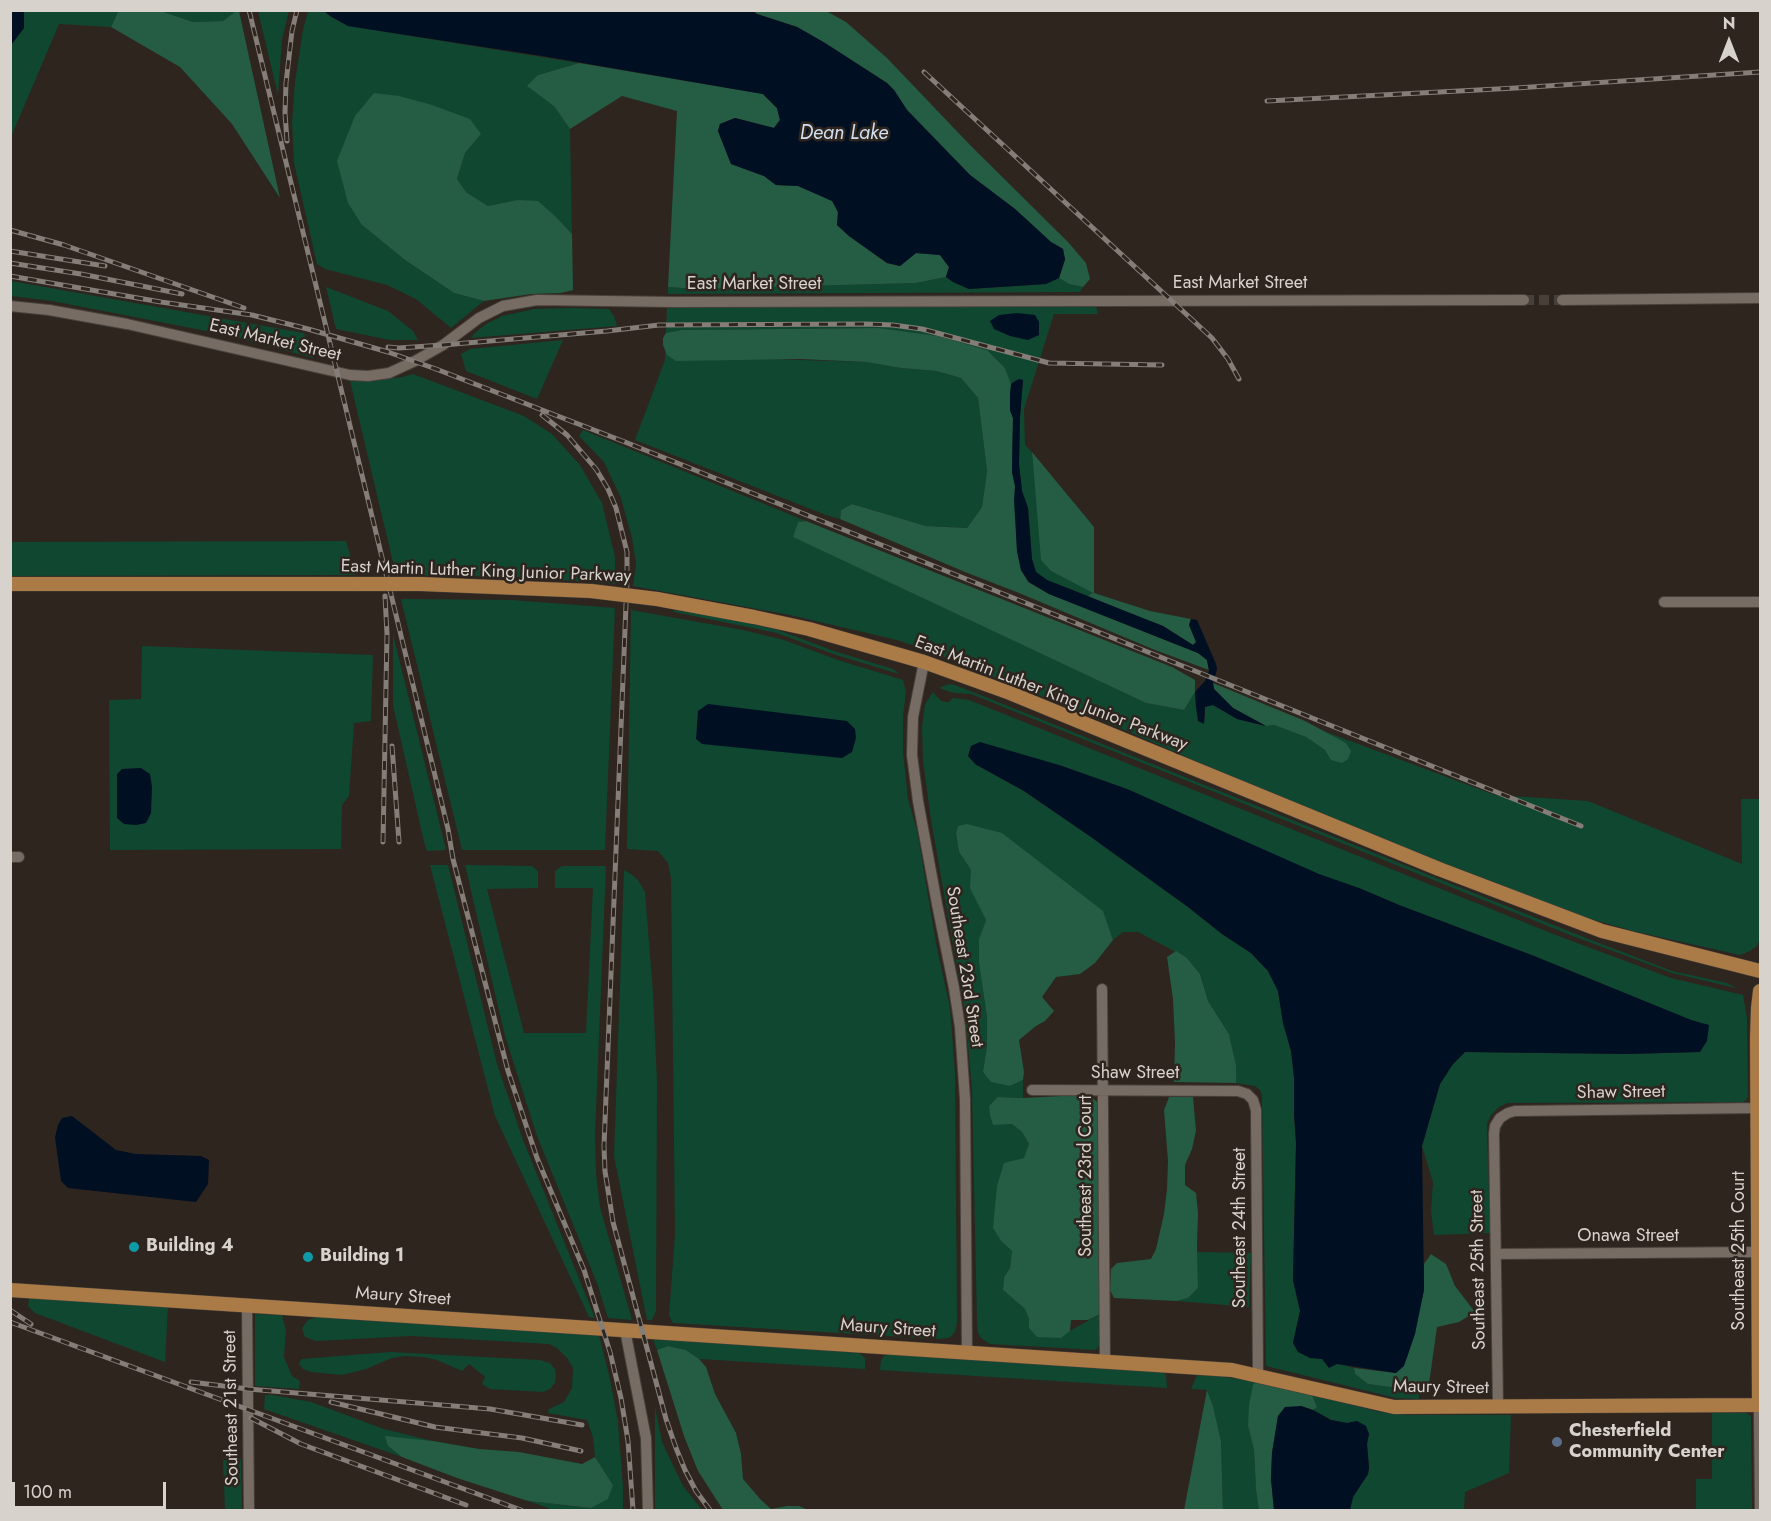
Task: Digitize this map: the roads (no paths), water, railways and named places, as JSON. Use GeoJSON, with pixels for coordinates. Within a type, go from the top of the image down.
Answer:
{"type":"FeatureCollection","features":[{"type":"Feature","properties":{"kind":"main road","name":"East Martin Luther King Junior Parkway"},"geometry":{"type":"LineString","coordinates":[[10,584],[421,584],[591,591],[657,599],[809,629],[924,662],[1010,693],[1438,869],[1602,931],[1761,971]]}},
{"type":"Feature","properties":{"kind":"main road","name":"Southeast 25th Court"},"geometry":{"type":"LineString","coordinates":[[1760,1405],[1758,1008],[1761,991]]}},
{"type":"Feature","properties":{"kind":"main road","name":"Maury Street"},"geometry":{"type":"LineString","coordinates":[[10,1290],[1232,1370],[1394,1407],[1760,1405]]}},
{"type":"Feature","properties":{"kind":"street"},"geometry":{"type":"LineString","coordinates":[[1562,300],[1761,298]]}},
{"type":"Feature","properties":{"kind":"street","name":"East Market Street"},"geometry":{"type":"LineString","coordinates":[[10,306],[49,310],[127,324],[337,372],[368,376],[389,373],[415,361],[443,345],[479,318],[503,306],[537,300],[674,302],[1524,300]]}},
{"type":"Feature","properties":{"kind":"street"},"geometry":{"type":"LineString","coordinates":[[1665,602],[1761,602]]}},
{"type":"Feature","properties":{"kind":"street","name":"Southeast 23rd Street"},"geometry":{"type":"LineString","coordinates":[[924,662],[913,717],[912,755],[920,812],[960,1027],[965,1099],[967,1352]]}},
{"type":"Feature","properties":{"kind":"street","name":"Southeast 23rd Court"},"geometry":{"type":"LineString","coordinates":[[1102,989],[1105,1362]]}},
{"type":"Feature","properties":{"kind":"street","name":"Shaw Street"},"geometry":{"type":"LineString","coordinates":[[1032,1090],[1238,1091]]}},
{"type":"Feature","properties":{"kind":"street","name":"Southeast 24th Street"},"geometry":{"type":"LineString","coordinates":[[1238,1091],[1247,1094],[1253,1100],[1256,1110],[1258,1375]]}},
{"type":"Feature","properties":{"kind":"street","name":"Shaw Street"},"geometry":{"type":"LineString","coordinates":[[1494,1134],[1495,1126],[1500,1118],[1515,1111],[1759,1106]]}},
{"type":"Feature","properties":{"kind":"street","name":"Southeast 25th Street"},"geometry":{"type":"LineString","coordinates":[[1494,1134],[1498,1406]]}},
{"type":"Feature","properties":{"kind":"street","name":"Onawa Street"},"geometry":{"type":"LineString","coordinates":[[1496,1254],[1759,1252]]}},
{"type":"Feature","properties":{"kind":"street","name":"Southeast 21st Street"},"geometry":{"type":"LineString","coordinates":[[247,1305],[249,1510]]}},
{"type":"Feature","properties":{"kind":"street"},"geometry":{"type":"LineString","coordinates":[[625,1330],[646,1438],[648,1510]]}},
{"type":"Feature","properties":{"kind":"street","name":"Southeast 25th Court"},"geometry":{"type":"LineString","coordinates":[[1760,1405],[1760,1510]]}},
{"type":"Feature","properties":{"kind":"water"},"geometry":{"type":"Polygon","coordinates":[[[11,10],[24,11],[24,28],[11,45],[11,10]]]}},
{"type":"Feature","properties":{"kind":"water","name":"Dean Lake"},"geometry":{"type":"Polygon","coordinates":[[[752,10],[757,14],[797,27],[887,83],[907,110],[970,175],[1015,209],[1051,242],[1063,249],[1065,259],[1059,278],[1046,284],[969,289],[946,277],[949,267],[940,255],[916,253],[900,266],[887,263],[837,225],[838,212],[832,201],[798,186],[776,185],[764,176],[731,164],[718,131],[720,124],[735,118],[774,128],[780,120],[777,108],[763,94],[348,26],[324,11],[752,10]]]}},
{"type":"Feature","properties":{"kind":"water"},"geometry":{"type":"Polygon","coordinates":[[[1017,313],[1035,315],[1039,322],[1039,335],[1028,340],[1010,336],[994,329],[990,321],[999,315],[1017,313]]]}},
{"type":"Feature","properties":{"kind":"water"},"geometry":{"type":"Polygon","coordinates":[[[1019,379],[1023,380],[1019,464],[1022,491],[1028,508],[1032,559],[1036,572],[1047,580],[1163,626],[1193,645],[1196,642],[1189,625],[1191,619],[1197,620],[1216,664],[1214,689],[1233,708],[1266,726],[1237,719],[1213,705],[1205,707],[1204,724],[1198,721],[1195,692],[1205,681],[1209,671],[1207,660],[1198,653],[1049,594],[1029,582],[1021,570],[1017,551],[1015,486],[1012,472],[1013,418],[1010,410],[1010,395],[1011,384],[1019,379]]]}},
{"type":"Feature","properties":{"kind":"water"},"geometry":{"type":"Polygon","coordinates":[[[708,704],[847,721],[855,729],[856,738],[852,752],[842,758],[702,744],[696,739],[698,711],[708,704]]]}},
{"type":"Feature","properties":{"kind":"water"},"geometry":{"type":"Polygon","coordinates":[[[980,742],[1059,765],[1127,789],[1319,874],[1534,956],[1691,1020],[1709,1025],[1707,1041],[1700,1052],[1627,1054],[1465,1052],[1453,1064],[1440,1084],[1422,1146],[1424,1290],[1415,1334],[1404,1366],[1396,1373],[1337,1364],[1329,1368],[1322,1359],[1310,1358],[1298,1352],[1293,1343],[1300,1311],[1293,1280],[1296,1143],[1294,1077],[1291,1051],[1283,1023],[1278,991],[1268,971],[1251,953],[1091,837],[1024,791],[975,764],[968,756],[971,746],[980,742]]]}},
{"type":"Feature","properties":{"kind":"water"},"geometry":{"type":"Polygon","coordinates":[[[141,768],[150,774],[151,813],[146,823],[124,824],[117,818],[117,774],[122,769],[141,768]]]}},
{"type":"Feature","properties":{"kind":"water"},"geometry":{"type":"Polygon","coordinates":[[[72,1116],[116,1150],[136,1154],[201,1156],[209,1160],[208,1184],[196,1202],[68,1188],[61,1181],[55,1137],[62,1118],[72,1116]]]}},
{"type":"Feature","properties":{"kind":"water"},"geometry":{"type":"Polygon","coordinates":[[[1301,1406],[1331,1420],[1347,1423],[1357,1421],[1366,1426],[1369,1434],[1368,1474],[1353,1497],[1350,1510],[1274,1510],[1271,1479],[1272,1453],[1278,1416],[1285,1407],[1301,1406]]]}},
{"type":"Feature","properties":{"kind":"tunnel"},"geometry":{"type":"LineString","coordinates":[[1524,300],[1562,300]]}},
{"type":"Feature","properties":{"kind":"railway"},"geometry":{"type":"LineString","coordinates":[[249,10],[448,829],[453,859],[508,1071],[537,1158],[584,1270],[610,1352],[628,1441],[633,1510]]}},
{"type":"Feature","properties":{"kind":"railway"},"geometry":{"type":"LineString","coordinates":[[287,141],[286,83],[292,31],[297,10]]}},
{"type":"Feature","properties":{"kind":"railway"},"geometry":{"type":"LineString","coordinates":[[924,72],[1212,338],[1228,359],[1239,379]]}},
{"type":"Feature","properties":{"kind":"railway"},"geometry":{"type":"LineString","coordinates":[[1267,101],[1760,72]]}},
{"type":"Feature","properties":{"kind":"railway"},"geometry":{"type":"LineString","coordinates":[[10,230],[64,245],[244,308]]}},
{"type":"Feature","properties":{"kind":"railway"},"geometry":{"type":"LineString","coordinates":[[10,251],[105,266]]}},
{"type":"Feature","properties":{"kind":"railway"},"geometry":{"type":"LineString","coordinates":[[10,263],[182,294]]}},
{"type":"Feature","properties":{"kind":"railway"},"geometry":{"type":"LineString","coordinates":[[10,276],[252,315],[388,352],[625,442],[1581,826]]}},
{"type":"Feature","properties":{"kind":"railway"},"geometry":{"type":"LineString","coordinates":[[388,347],[443,345],[659,325],[866,324],[922,329],[1049,363],[1162,365]]}},
{"type":"Feature","properties":{"kind":"railway"},"geometry":{"type":"LineString","coordinates":[[542,415],[567,435],[596,469],[616,508],[627,552],[604,1146],[605,1171],[613,1222],[666,1419],[685,1470],[696,1491],[710,1510]]}},
{"type":"Feature","properties":{"kind":"railway"},"geometry":{"type":"LineString","coordinates":[[383,842],[387,634],[385,596]]}},
{"type":"Feature","properties":{"kind":"railway"},"geometry":{"type":"LineString","coordinates":[[392,746],[399,842]]}},
{"type":"Feature","properties":{"kind":"railway"},"geometry":{"type":"LineString","coordinates":[[10,1310],[31,1324]]}},
{"type":"Feature","properties":{"kind":"railway"},"geometry":{"type":"LineString","coordinates":[[10,1322],[521,1510]]}},
{"type":"Feature","properties":{"kind":"railway"},"geometry":{"type":"LineString","coordinates":[[191,1382],[248,1389],[490,1409],[582,1425]]}},
{"type":"Feature","properties":{"kind":"railway"},"geometry":{"type":"LineString","coordinates":[[331,1402],[435,1427],[522,1438],[581,1451]]}},
{"type":"Feature","properties":{"kind":"railway"},"geometry":{"type":"LineString","coordinates":[[251,1418],[301,1444],[466,1505]]}},
{"type":"Feature","properties":{"kind":"place","name":"Building 4"},"geometry":{"type":"Point","coordinates":[134,1247]}},
{"type":"Feature","properties":{"kind":"place","name":"Building 1"},"geometry":{"type":"Point","coordinates":[308,1257]}},
{"type":"Feature","properties":{"kind":"place","name":"Chesterfield Community Center"},"geometry":{"type":"Point","coordinates":[1557,1442]}}]}
